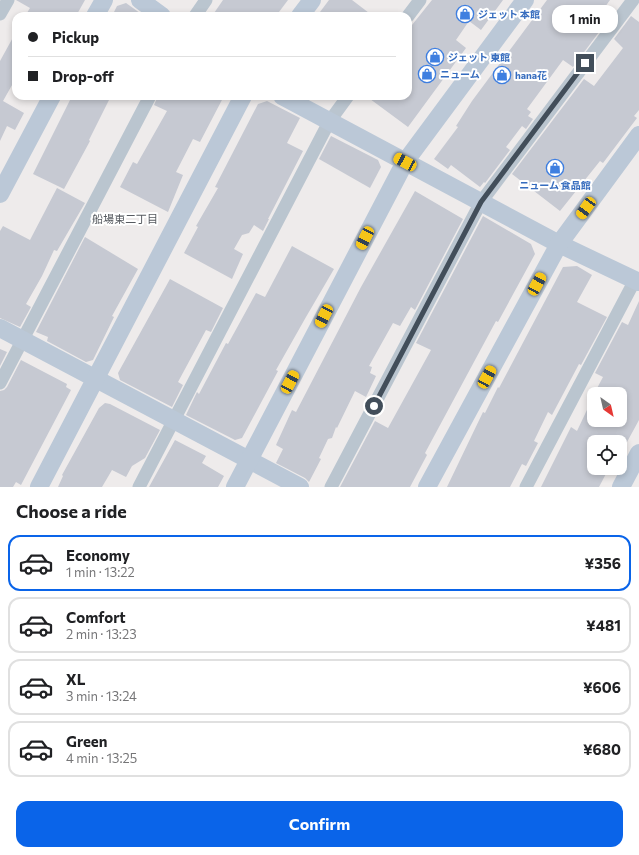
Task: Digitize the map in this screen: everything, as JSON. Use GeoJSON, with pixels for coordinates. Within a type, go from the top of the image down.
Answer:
{"type":"FeatureCollection","features":[{"type":"Feature","properties":{"kind":"street"},"geometry":{"type":"LineString","coordinates":[[0,14],[8,0]]}},
{"type":"Feature","properties":{"kind":"street"},"geometry":{"type":"LineString","coordinates":[[97,12],[104,0]]}},
{"type":"Feature","properties":{"kind":"street"},"geometry":{"type":"LineString","coordinates":[[140,0],[156,12]]}},
{"type":"Feature","properties":{"kind":"street"},"geometry":{"type":"LineString","coordinates":[[197,12],[206,0]]}},
{"type":"Feature","properties":{"kind":"street"},"geometry":{"type":"LineString","coordinates":[[303,12],[312,0]]}},
{"type":"Feature","properties":{"kind":"street"},"geometry":{"type":"LineString","coordinates":[[411,12],[420,0]]}},
{"type":"Feature","properties":{"kind":"street"},"geometry":{"type":"LineString","coordinates":[[235,487],[405,162],[525,0]]}},
{"type":"Feature","properties":{"kind":"street"},"geometry":{"type":"LineString","coordinates":[[331,487],[481,202],[633,0]]}},
{"type":"Feature","properties":{"kind":"street"},"geometry":{"type":"LineString","coordinates":[[0,194],[50,100]]}},
{"type":"Feature","properties":{"kind":"street"},"geometry":{"type":"LineString","coordinates":[[0,383],[148,100]]}},
{"type":"Feature","properties":{"kind":"street"},"geometry":{"type":"LineString","coordinates":[[39,487],[242,100]]}},
{"type":"Feature","properties":{"kind":"street"},"geometry":{"type":"LineString","coordinates":[[289,100],[559,244],[637,281],[526,487]]}},
{"type":"Feature","properties":{"kind":"street"},"geometry":{"type":"LineString","coordinates":[[138,487],[329,122],[345,100]]}},
{"type":"Feature","properties":{"kind":"street"},"geometry":{"type":"LineString","coordinates":[[427,487],[559,244],[639,135]]}},
{"type":"Feature","properties":{"kind":"street"},"geometry":{"type":"LineString","coordinates":[[0,328],[300,487]]}},
{"type":"Feature","properties":{"kind":"street"},"geometry":{"type":"LineString","coordinates":[[621,487],[639,453]]}},
{"type":"Feature","properties":{"kind":"building"},"geometry":{"type":"Polygon","coordinates":[[[16,0],[85,0],[78,12],[28,12],[30,8],[16,0]]]}},
{"type":"Feature","properties":{"kind":"building"},"geometry":{"type":"Polygon","coordinates":[[[223,0],[288,0],[279,12],[215,12],[223,0]]]}},
{"type":"Feature","properties":{"kind":"building"},"geometry":{"type":"Polygon","coordinates":[[[329,0],[352,0],[368,12],[320,12],[329,0]]]}},
{"type":"Feature","properties":{"kind":"building"},"geometry":{"type":"Polygon","coordinates":[[[432,0],[503,0],[481,30],[469,21],[456,40],[466,48],[408,127],[371,100],[412,100],[412,25],[432,0]]]}},
{"type":"Feature","properties":{"kind":"building"},"geometry":{"type":"Polygon","coordinates":[[[547,0],[610,0],[597,18],[605,24],[573,67],[563,60],[527,109],[531,112],[528,116],[533,119],[526,129],[522,126],[506,147],[510,150],[485,183],[484,182],[480,187],[451,165],[448,169],[434,159],[458,127],[456,126],[472,101],[547,0]]]}},
{"type":"Feature","properties":{"kind":"building"},"geometry":{"type":"Polygon","coordinates":[[[126,3],[138,12],[114,12],[117,6],[126,3]]]}},
{"type":"Feature","properties":{"kind":"building"},"geometry":{"type":"Polygon","coordinates":[[[631,16],[639,22],[639,110],[634,116],[637,118],[603,163],[600,161],[560,211],[512,174],[584,79],[594,86],[623,48],[614,39],[631,16]]]}},
{"type":"Feature","properties":{"kind":"building"},"geometry":{"type":"Polygon","coordinates":[[[12,39],[12,85],[3,101],[24,113],[15,130],[7,126],[0,141],[0,61],[12,39]]]}},
{"type":"Feature","properties":{"kind":"building"},"geometry":{"type":"Polygon","coordinates":[[[70,100],[109,100],[89,140],[90,141],[64,189],[33,174],[70,100]]]}},
{"type":"Feature","properties":{"kind":"building"},"geometry":{"type":"Polygon","coordinates":[[[156,100],[222,100],[200,142],[193,139],[176,172],[183,175],[168,212],[120,187],[133,162],[137,164],[167,111],[154,105],[156,100]]]}},
{"type":"Feature","properties":{"kind":"building"},"geometry":{"type":"Polygon","coordinates":[[[267,101],[300,118],[287,143],[303,151],[263,231],[254,225],[249,233],[242,235],[234,249],[243,254],[232,279],[184,253],[198,227],[196,226],[218,188],[215,187],[258,104],[267,101]]]}},
{"type":"Feature","properties":{"kind":"building"},"geometry":{"type":"Polygon","coordinates":[[[331,136],[378,160],[381,167],[370,188],[319,159],[331,136]]]}},
{"type":"Feature","properties":{"kind":"building"},"geometry":{"type":"Polygon","coordinates":[[[57,188],[85,203],[57,251],[54,250],[42,276],[26,304],[31,307],[20,327],[0,318],[0,231],[3,226],[30,240],[57,188]]]}},
{"type":"Feature","properties":{"kind":"building"},"geometry":{"type":"Polygon","coordinates":[[[415,191],[463,219],[415,310],[411,307],[400,326],[393,323],[369,366],[372,367],[370,373],[376,376],[366,397],[355,391],[337,428],[336,427],[332,438],[328,439],[319,458],[321,459],[309,482],[305,478],[276,463],[283,449],[276,445],[292,410],[296,412],[361,287],[415,191]]]}},
{"type":"Feature","properties":{"kind":"building"},"geometry":{"type":"Polygon","coordinates":[[[483,216],[531,244],[535,254],[498,322],[496,321],[425,453],[427,455],[410,487],[340,487],[375,421],[388,428],[431,350],[416,343],[483,216]]]}},
{"type":"Feature","properties":{"kind":"building"},"geometry":{"type":"Polygon","coordinates":[[[85,237],[138,269],[112,316],[114,317],[93,360],[86,362],[47,341],[48,337],[36,332],[85,237]]]}},
{"type":"Feature","properties":{"kind":"building"},"geometry":{"type":"Polygon","coordinates":[[[292,246],[334,269],[276,370],[278,371],[242,438],[235,440],[186,415],[197,392],[199,394],[226,343],[228,344],[256,293],[265,297],[292,246]]]}},
{"type":"Feature","properties":{"kind":"building"},"geometry":{"type":"Polygon","coordinates":[[[577,266],[592,275],[577,302],[607,317],[581,365],[579,364],[552,415],[548,412],[534,441],[538,443],[526,466],[522,464],[510,487],[447,487],[483,412],[485,413],[498,387],[499,388],[563,267],[577,266]]]}},
{"type":"Feature","properties":{"kind":"building"},"geometry":{"type":"Polygon","coordinates":[[[170,279],[223,308],[211,332],[206,330],[178,382],[183,385],[172,407],[120,380],[118,373],[170,279]]]}},
{"type":"Feature","properties":{"kind":"building"},"geometry":{"type":"Polygon","coordinates":[[[639,301],[639,420],[627,442],[627,435],[587,435],[587,475],[605,475],[599,487],[541,487],[571,427],[577,431],[587,410],[587,427],[627,427],[627,387],[598,387],[603,377],[595,373],[622,322],[628,325],[639,301]]]}},
{"type":"Feature","properties":{"kind":"building"},"geometry":{"type":"Polygon","coordinates":[[[0,349],[7,352],[0,366],[0,349]]]}},
{"type":"Feature","properties":{"kind":"building"},"geometry":{"type":"Polygon","coordinates":[[[21,360],[67,384],[66,387],[71,390],[21,485],[16,482],[13,487],[0,487],[0,391],[7,387],[21,360]]]}},
{"type":"Feature","properties":{"kind":"building"},"geometry":{"type":"Polygon","coordinates":[[[105,403],[110,404],[160,430],[145,458],[132,466],[126,477],[112,470],[102,487],[58,487],[63,476],[62,475],[99,408],[105,403]]]}},
{"type":"Feature","properties":{"kind":"building"},"geometry":{"type":"Polygon","coordinates":[[[175,440],[206,456],[202,463],[224,476],[218,487],[149,487],[175,440]]]}},
{"type":"Feature","properties":{"kind":"place","name":"ジェット 本館"},"geometry":{"type":"Point","coordinates":[465,14]}},
{"type":"Feature","properties":{"kind":"place","name":"ジェット 東館"},"geometry":{"type":"Point","coordinates":[435,57]}},
{"type":"Feature","properties":{"kind":"place","name":"ニューム"},"geometry":{"type":"Point","coordinates":[427,74]}},
{"type":"Feature","properties":{"kind":"place","name":"hana花"},"geometry":{"type":"Point","coordinates":[502,75]}},
{"type":"Feature","properties":{"kind":"place","name":"ニューム 食品館"},"geometry":{"type":"Point","coordinates":[555,168]}},
{"type":"Feature","properties":{"kind":"district","name":"船場東二丁目"},"geometry":{"type":"Point","coordinates":[125,219]}},
{"type":"Feature","properties":{"kind":"route"},"geometry":{"type":"LineString","coordinates":[[374,406],[481,202],[585,63]]}}]}
